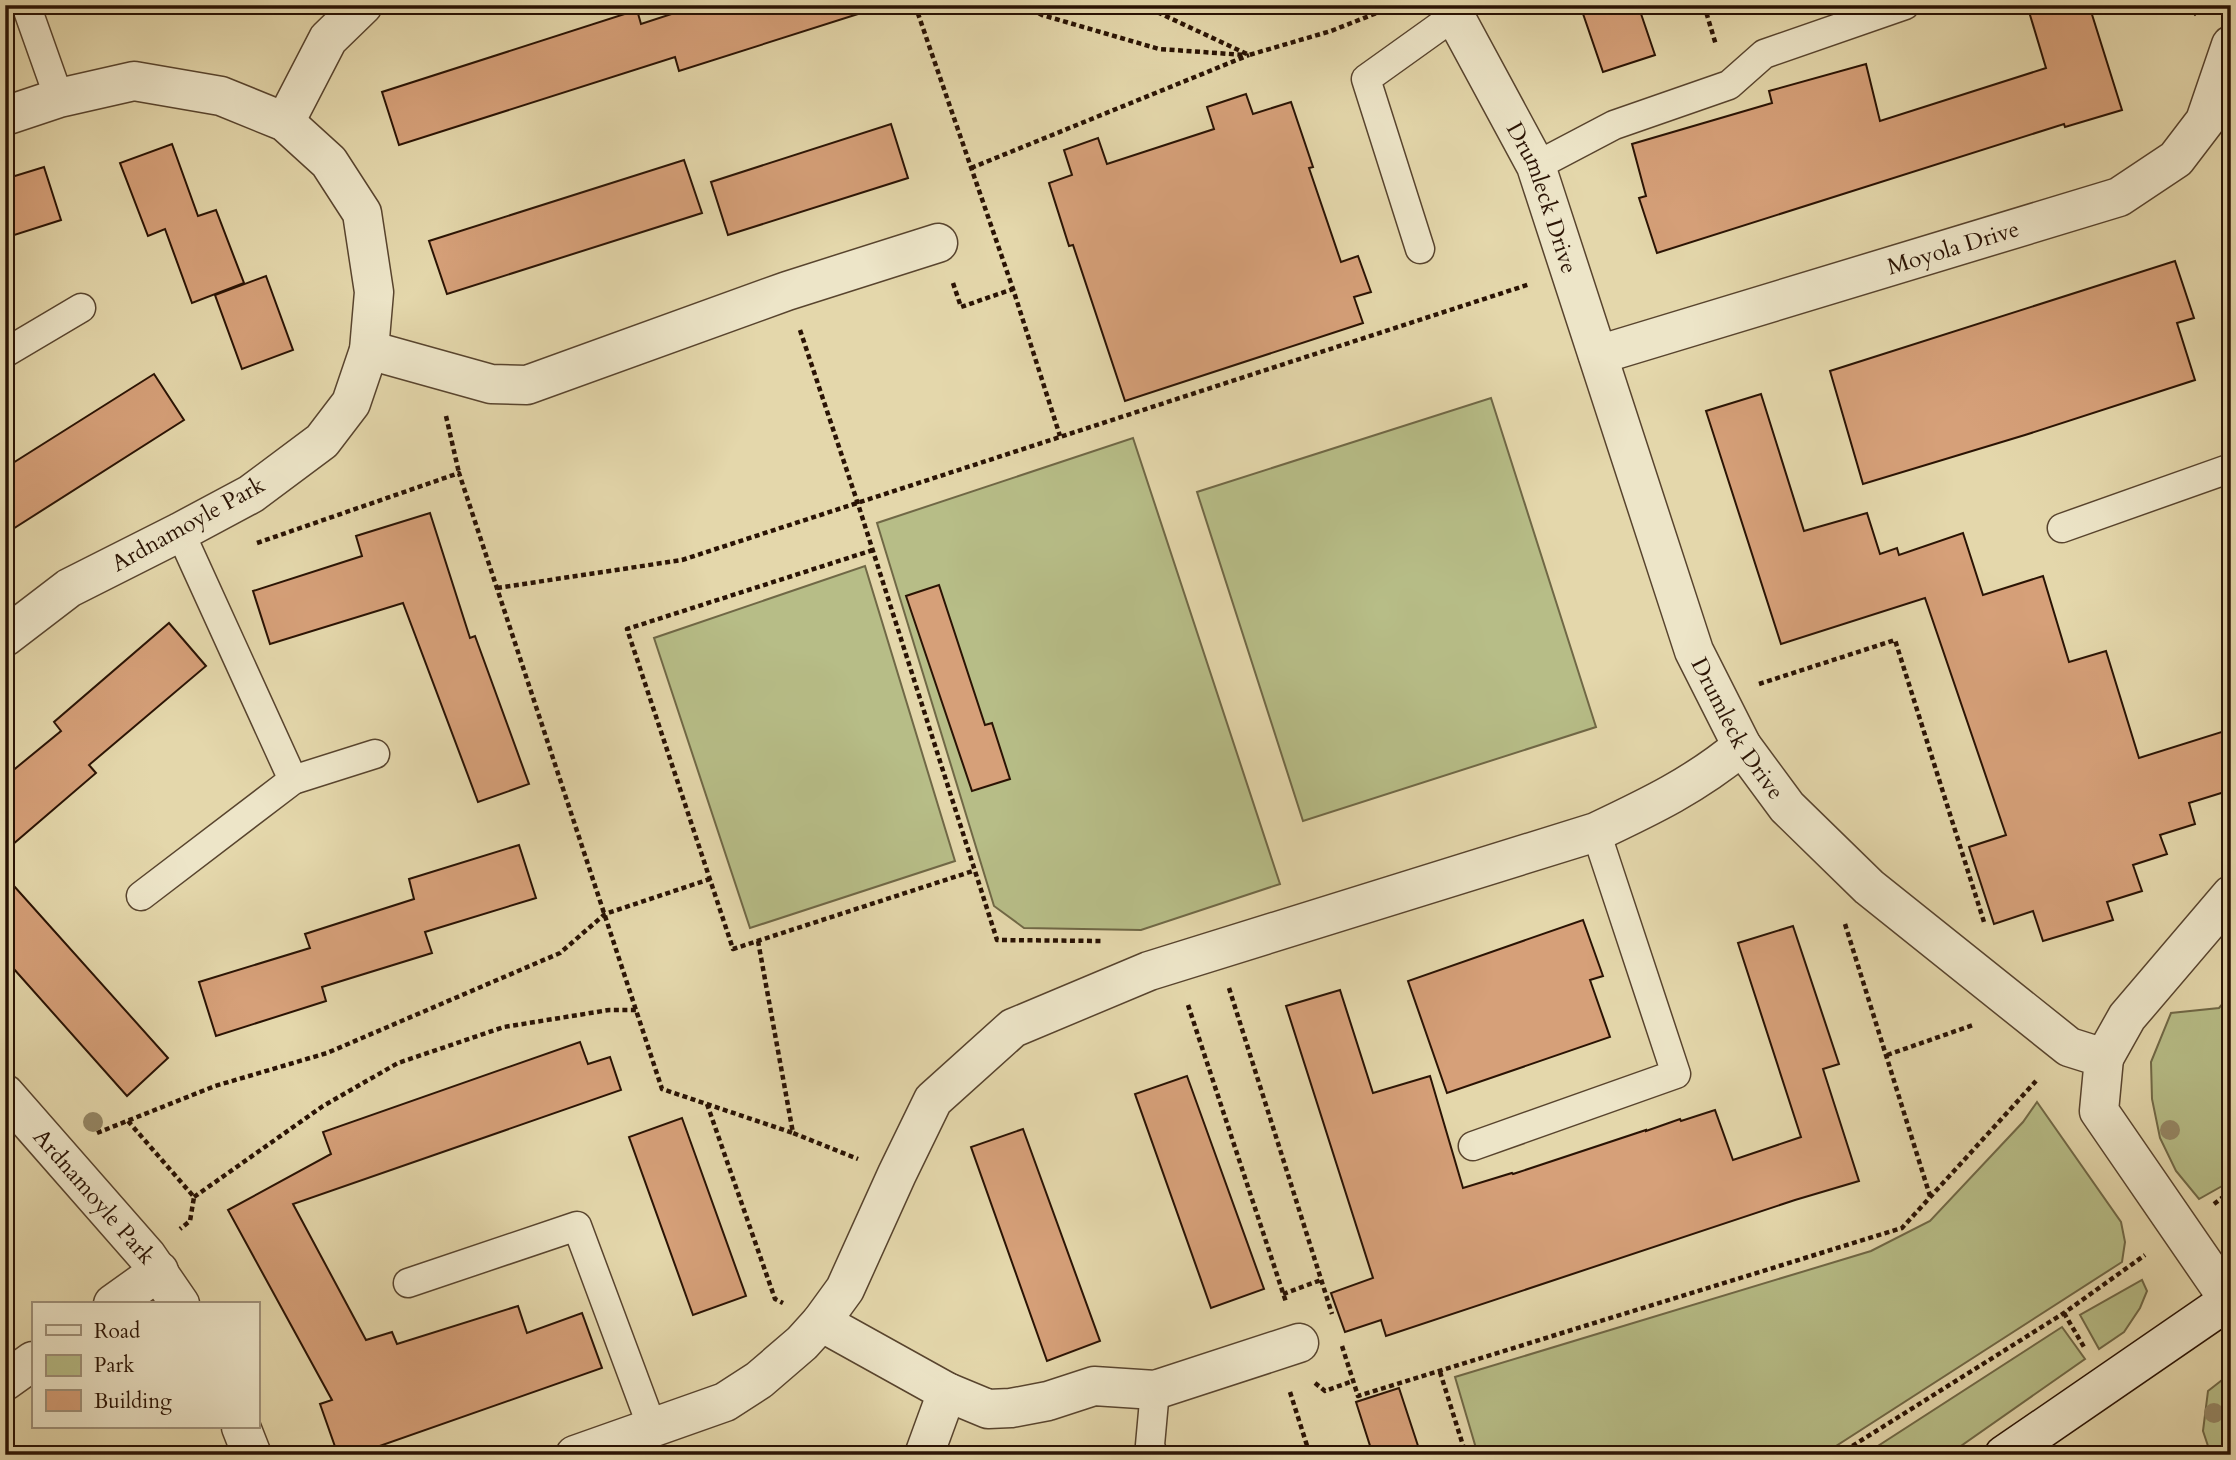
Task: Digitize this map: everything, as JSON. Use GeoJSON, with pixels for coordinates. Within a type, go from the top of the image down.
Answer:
{"type":"FeatureCollection","features":[{"type":"Feature","properties":{"kind":"street"},"geometry":{"type":"LineString","coordinates":[[285,122],[328,39],[363,5]]}},
{"type":"Feature","properties":{"kind":"street","name":"Drumleck Drive"},"geometry":{"type":"LineString","coordinates":[[1452,10],[1536,166],[1695,651],[1742,746],[1787,807],[1869,887],[2069,1047],[2104,1058]]}},
{"type":"Feature","properties":{"kind":"street","name":"Moyola Drive"},"geometry":{"type":"LineString","coordinates":[[1598,355],[2119,197],[2176,159],[2205,121],[2231,45]]}},
{"type":"Feature","properties":{"kind":"street","name":"Ardnamoyle Park"},"geometry":{"type":"LineString","coordinates":[[5,637],[69,588],[187,548],[251,494],[322,441],[351,403],[369,350],[374,292],[362,213],[329,162],[285,122],[221,96],[134,80],[59,98]]}},
{"type":"Feature","properties":{"kind":"street"},"geometry":{"type":"LineString","coordinates":[[5,116],[59,98]]}},
{"type":"Feature","properties":{"kind":"street"},"geometry":{"type":"LineString","coordinates":[[369,350],[491,384],[527,385],[787,292],[939,243]]}},
{"type":"Feature","properties":{"kind":"street"},"geometry":{"type":"LineString","coordinates":[[575,1455],[724,1402],[785,1360],[821,1322],[845,1289],[933,1100],[1013,1028],[1149,971],[1596,832],[1664,801],[1714,769],[1742,746]]}},
{"type":"Feature","properties":{"kind":"street"},"geometry":{"type":"LineString","coordinates":[[2027,1448],[2230,1299],[2099,1111],[2104,1058],[2127,1017],[2231,895]]}},
{"type":"Feature","properties":{"kind":"street","name":"Ardnamoyle Park"},"geometry":{"type":"LineString","coordinates":[[5,1094],[153,1264],[179,1302]]}},
{"type":"Feature","properties":{"kind":"street"},"geometry":{"type":"LineString","coordinates":[[115,1302],[153,1264]]}},
{"type":"Feature","properties":{"kind":"street"},"geometry":{"type":"LineString","coordinates":[[821,1322],[947,1392],[988,1409],[1048,1401],[1094,1386],[1155,1390],[1288,1347]]}},
{"type":"Feature","properties":{"kind":"street"},"geometry":{"type":"LineString","coordinates":[[5,1381],[32,1362]]}},
{"type":"Feature","properties":{"kind":"street"},"geometry":{"type":"LineString","coordinates":[[924,1455],[947,1392]]}},
{"type":"Feature","properties":{"kind":"street"},"geometry":{"type":"LineString","coordinates":[[241,1428],[252,1455]]}},
{"type":"Feature","properties":{"kind":"lane"},"geometry":{"type":"LineString","coordinates":[[26,5],[59,98]]}},
{"type":"Feature","properties":{"kind":"lane"},"geometry":{"type":"LineString","coordinates":[[1536,166],[1614,125],[1729,85],[1763,54],[1905,5]]}},
{"type":"Feature","properties":{"kind":"lane"},"geometry":{"type":"LineString","coordinates":[[1420,249],[1366,79],[1452,10]]}},
{"type":"Feature","properties":{"kind":"lane"},"geometry":{"type":"LineString","coordinates":[[5,352],[81,308]]}},
{"type":"Feature","properties":{"kind":"lane"},"geometry":{"type":"LineString","coordinates":[[2062,527],[2231,468]]}},
{"type":"Feature","properties":{"kind":"lane"},"geometry":{"type":"LineString","coordinates":[[187,548],[293,780]]}},
{"type":"Feature","properties":{"kind":"lane"},"geometry":{"type":"LineString","coordinates":[[141,896],[293,780],[375,754]]}},
{"type":"Feature","properties":{"kind":"lane"},"geometry":{"type":"LineString","coordinates":[[1473,1146],[1676,1074],[1596,832]]}},
{"type":"Feature","properties":{"kind":"lane"},"geometry":{"type":"LineString","coordinates":[[408,1283],[577,1226],[652,1427]]}},
{"type":"Feature","properties":{"kind":"lane"},"geometry":{"type":"LineString","coordinates":[[1153,1455],[1150,1445],[1155,1390]]}},
{"type":"Feature","properties":{"kind":"path"},"geometry":{"type":"LineString","coordinates":[[915,5],[1013,289],[1060,436]]}},
{"type":"Feature","properties":{"kind":"path"},"geometry":{"type":"LineString","coordinates":[[1024,5],[1042,15],[1159,49],[1249,55]]}},
{"type":"Feature","properties":{"kind":"path"},"geometry":{"type":"LineString","coordinates":[[1142,5],[1249,55]]}},
{"type":"Feature","properties":{"kind":"path"},"geometry":{"type":"LineString","coordinates":[[971,168],[1249,55],[1331,31],[1397,5]]}},
{"type":"Feature","properties":{"kind":"path"},"geometry":{"type":"LineString","coordinates":[[939,243],[961,307],[1013,289]]}},
{"type":"Feature","properties":{"kind":"path"},"geometry":{"type":"LineString","coordinates":[[497,588],[682,560],[1570,271]]}},
{"type":"Feature","properties":{"kind":"path"},"geometry":{"type":"LineString","coordinates":[[787,292],[859,504],[996,940],[1112,942]]}},
{"type":"Feature","properties":{"kind":"path"},"geometry":{"type":"LineString","coordinates":[[435,368],[459,473],[663,1089],[793,1133],[897,1174]]}},
{"type":"Feature","properties":{"kind":"path"},"geometry":{"type":"LineString","coordinates":[[187,548],[459,473]]}},
{"type":"Feature","properties":{"kind":"path"},"geometry":{"type":"LineString","coordinates":[[873,550],[627,629],[733,949],[973,871]]}},
{"type":"Feature","properties":{"kind":"path"},"geometry":{"type":"LineString","coordinates":[[1723,707],[1760,683],[1895,640],[1989,935],[1984,979]]}},
{"type":"Feature","properties":{"kind":"path"},"geometry":{"type":"LineString","coordinates":[[53,1150],[215,1086],[327,1053],[560,953],[605,914],[710,878]]}},
{"type":"Feature","properties":{"kind":"path"},"geometry":{"type":"LineString","coordinates":[[1842,912],[1931,1197]]}},
{"type":"Feature","properties":{"kind":"path"},"geometry":{"type":"LineString","coordinates":[[758,941],[793,1133]]}},
{"type":"Feature","properties":{"kind":"path"},"geometry":{"type":"LineString","coordinates":[[1208,953],[1333,1318]]}},
{"type":"Feature","properties":{"kind":"path"},"geometry":{"type":"LineString","coordinates":[[1208,953],[1198,980],[1186,999],[1283,1294],[1288,1347],[1310,1455]]}},
{"type":"Feature","properties":{"kind":"path"},"geometry":{"type":"LineString","coordinates":[[153,1264],[190,1222],[194,1197],[323,1106],[398,1063],[504,1027],[588,1013],[636,1010]]}},
{"type":"Feature","properties":{"kind":"path"},"geometry":{"type":"LineString","coordinates":[[1887,1055],[1980,1022]]}},
{"type":"Feature","properties":{"kind":"path"},"geometry":{"type":"LineString","coordinates":[[1341,1343],[1358,1396],[1902,1228],[2036,1081]]}},
{"type":"Feature","properties":{"kind":"path"},"geometry":{"type":"LineString","coordinates":[[707,1104],[775,1299],[821,1322]]}},
{"type":"Feature","properties":{"kind":"path"},"geometry":{"type":"LineString","coordinates":[[128,1121],[194,1197]]}},
{"type":"Feature","properties":{"kind":"path"},"geometry":{"type":"LineString","coordinates":[[1838,1455],[2064,1313],[2231,1191]]}},
{"type":"Feature","properties":{"kind":"path"},"geometry":{"type":"LineString","coordinates":[[1283,1294],[1321,1280]]}},
{"type":"Feature","properties":{"kind":"path"},"geometry":{"type":"LineString","coordinates":[[2064,1313],[2084,1347]]}},
{"type":"Feature","properties":{"kind":"path"},"geometry":{"type":"LineString","coordinates":[[1440,1372],[1466,1455]]}},
{"type":"Feature","properties":{"kind":"green space"},"geometry":{"type":"Polygon","coordinates":[[[1491,398],[1596,727],[1303,821],[1197,492],[1491,398]]]}},
{"type":"Feature","properties":{"kind":"green space"},"geometry":{"type":"Polygon","coordinates":[[[1133,438],[1280,884],[1141,930],[1024,928],[994,906],[877,523],[1133,438]]]}},
{"type":"Feature","properties":{"kind":"green space"},"geometry":{"type":"Polygon","coordinates":[[[865,566],[955,861],[750,928],[654,638],[865,566]]]}},
{"type":"Feature","properties":{"kind":"green space"},"geometry":{"type":"Polygon","coordinates":[[[2231,994],[2231,1181],[2199,1199],[2176,1171],[2160,1138],[2152,1099],[2151,1062],[2171,1013],[2219,1008],[2231,994]]]}},
{"type":"Feature","properties":{"kind":"green space"},"geometry":{"type":"Polygon","coordinates":[[[2037,1102],[2121,1222],[2125,1242],[2122,1262],[1822,1455],[1478,1455],[1455,1377],[1871,1251],[1930,1221],[2023,1122],[2037,1102]]]}},
{"type":"Feature","properties":{"kind":"green space"},"geometry":{"type":"Polygon","coordinates":[[[2142,1280],[2147,1291],[2140,1308],[2124,1332],[2099,1349],[2080,1315],[2142,1280]]]}},
{"type":"Feature","properties":{"kind":"green space"},"geometry":{"type":"Polygon","coordinates":[[[2062,1327],[2085,1359],[1948,1455],[1864,1455],[2062,1327]]]}},
{"type":"Feature","properties":{"kind":"green space"},"geometry":{"type":"Polygon","coordinates":[[[2231,1373],[2231,1455],[2211,1455],[2203,1431],[2208,1391],[2231,1373]]]}},
{"type":"Feature","properties":{"kind":"building"},"geometry":{"type":"Polygon","coordinates":[[[699,5],[857,5],[858,14],[679,71],[675,57],[399,145],[382,92],[637,10],[641,24],[699,5]]]}},
{"type":"Feature","properties":{"kind":"building"},"geometry":{"type":"Polygon","coordinates":[[[1580,5],[1638,5],[1655,55],[1603,72],[1580,5]]]}},
{"type":"Feature","properties":{"kind":"building"},"geometry":{"type":"Polygon","coordinates":[[[2027,5],[2089,5],[2122,110],[2065,127],[2064,124],[1657,253],[1639,198],[1646,196],[1632,144],[1772,103],[1769,91],[1866,64],[1880,121],[2046,68],[2027,5]]]}},
{"type":"Feature","properties":{"kind":"building"},"geometry":{"type":"Polygon","coordinates":[[[1246,94],[1253,114],[1291,102],[1313,167],[1309,168],[1341,262],[1358,256],[1371,292],[1354,297],[1363,323],[1125,401],[1073,245],[1069,246],[1049,183],[1072,175],[1064,150],[1098,138],[1107,164],[1214,129],[1207,107],[1246,94]]]}},
{"type":"Feature","properties":{"kind":"building"},"geometry":{"type":"Polygon","coordinates":[[[891,124],[908,178],[728,235],[711,182],[891,124]]]}},
{"type":"Feature","properties":{"kind":"building"},"geometry":{"type":"Polygon","coordinates":[[[172,144],[198,216],[216,210],[244,283],[192,303],[165,229],[148,236],[120,163],[172,144]]]}},
{"type":"Feature","properties":{"kind":"building"},"geometry":{"type":"Polygon","coordinates":[[[684,160],[702,213],[447,294],[429,241],[684,160]]]}},
{"type":"Feature","properties":{"kind":"building"},"geometry":{"type":"Polygon","coordinates":[[[44,167],[61,220],[5,238],[5,179],[44,167]]]}},
{"type":"Feature","properties":{"kind":"building"},"geometry":{"type":"Polygon","coordinates":[[[2175,261],[2194,318],[2177,323],[2195,380],[1863,484],[1830,371],[2175,261]]]}},
{"type":"Feature","properties":{"kind":"building"},"geometry":{"type":"Polygon","coordinates":[[[266,276],[293,350],[242,369],[215,295],[266,276]]]}},
{"type":"Feature","properties":{"kind":"building"},"geometry":{"type":"Polygon","coordinates":[[[154,374],[184,420],[5,534],[5,468],[154,374]]]}},
{"type":"Feature","properties":{"kind":"building"},"geometry":{"type":"Polygon","coordinates":[[[1761,394],[1804,531],[1867,513],[1880,554],[1897,548],[1899,555],[1963,533],[1983,595],[2043,576],[2069,662],[2106,651],[2139,758],[2231,729],[2231,790],[2189,803],[2195,824],[2160,835],[2167,854],[2133,865],[2142,891],[2107,902],[2113,920],[2043,941],[2033,911],[1994,924],[1969,847],[2006,835],[1925,598],[1781,644],[1706,411],[1761,394]]]}},
{"type":"Feature","properties":{"kind":"building"},"geometry":{"type":"Polygon","coordinates":[[[430,513],[470,638],[475,636],[529,784],[478,802],[403,603],[270,644],[253,591],[362,556],[356,536],[430,513]]]}},
{"type":"Feature","properties":{"kind":"building"},"geometry":{"type":"Polygon","coordinates":[[[939,585],[985,725],[992,723],[1010,779],[972,791],[906,596],[939,585]]]}},
{"type":"Feature","properties":{"kind":"building"},"geometry":{"type":"Polygon","coordinates":[[[169,623],[206,666],[89,765],[96,773],[5,851],[5,777],[61,731],[54,722],[169,623]]]}},
{"type":"Feature","properties":{"kind":"building"},"geometry":{"type":"Polygon","coordinates":[[[519,845],[536,898],[425,932],[432,953],[322,987],[326,1001],[216,1036],[199,982],[310,948],[305,934],[414,899],[409,879],[519,845]]]}},
{"type":"Feature","properties":{"kind":"building"},"geometry":{"type":"Polygon","coordinates":[[[5,876],[168,1058],[127,1096],[5,959],[5,876]]]}},
{"type":"Feature","properties":{"kind":"building"},"geometry":{"type":"Polygon","coordinates":[[[1583,920],[1603,976],[1590,980],[1610,1037],[1447,1093],[1408,981],[1583,920]]]}},
{"type":"Feature","properties":{"kind":"building"},"geometry":{"type":"Polygon","coordinates":[[[1793,926],[1839,1064],[1823,1069],[1859,1181],[1386,1336],[1381,1320],[1345,1332],[1331,1293],[1373,1278],[1286,1006],[1340,990],[1373,1093],[1430,1076],[1463,1188],[1715,1110],[1733,1160],[1801,1137],[1738,943],[1793,926]]]}},
{"type":"Feature","properties":{"kind":"building"},"geometry":{"type":"Polygon","coordinates":[[[580,1042],[588,1064],[610,1057],[621,1090],[293,1204],[366,1340],[392,1332],[397,1344],[518,1306],[527,1333],[582,1313],[602,1368],[354,1455],[338,1455],[320,1404],[332,1400],[228,1210],[331,1154],[323,1132],[580,1042]]]}},
{"type":"Feature","properties":{"kind":"building"},"geometry":{"type":"Polygon","coordinates":[[[1187,1076],[1264,1289],[1211,1308],[1135,1094],[1187,1076]]]}},
{"type":"Feature","properties":{"kind":"building"},"geometry":{"type":"Polygon","coordinates":[[[682,1118],[746,1296],[693,1315],[629,1137],[682,1118]]]}},
{"type":"Feature","properties":{"kind":"building"},"geometry":{"type":"Polygon","coordinates":[[[1023,1129],[1100,1341],[1047,1361],[971,1147],[1023,1129]]]}},
{"type":"Feature","properties":{"kind":"building"},"geometry":{"type":"Polygon","coordinates":[[[1399,1388],[1421,1455],[1373,1455],[1356,1402],[1399,1388]]]}}]}
